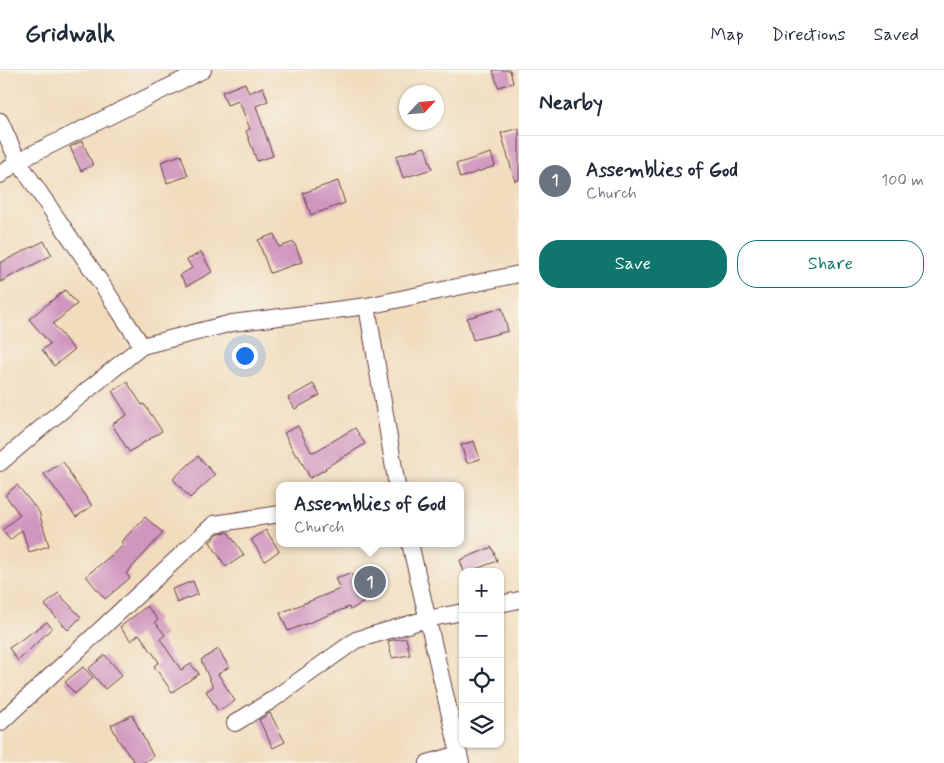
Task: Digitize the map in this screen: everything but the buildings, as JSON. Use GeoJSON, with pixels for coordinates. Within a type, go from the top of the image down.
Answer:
{"type":"FeatureCollection","features":[{"type":"Feature","properties":{"kind":"street"},"geometry":{"type":"LineString","coordinates":[[0,175],[18,161],[203,70]]}},
{"type":"Feature","properties":{"kind":"street"},"geometry":{"type":"LineString","coordinates":[[0,121],[18,161],[142,346]]}},
{"type":"Feature","properties":{"kind":"street"},"geometry":{"type":"LineString","coordinates":[[0,463],[142,346],[232,323],[368,306],[519,274]]}},
{"type":"Feature","properties":{"kind":"street"},"geometry":{"type":"LineString","coordinates":[[368,306],[396,482]]}},
{"type":"Feature","properties":{"kind":"street"},"geometry":{"type":"LineString","coordinates":[[0,723],[214,524],[276,515]]}},
{"type":"Feature","properties":{"kind":"street"},"geometry":{"type":"LineString","coordinates":[[411,547],[460,759],[428,763]]}},
{"type":"Feature","properties":{"kind":"street"},"geometry":{"type":"LineString","coordinates":[[504,603],[519,600]]}},
{"type":"Feature","properties":{"kind":"street"},"geometry":{"type":"LineString","coordinates":[[235,723],[272,700],[356,640],[428,619],[459,613]]}},
{"type":"Feature","properties":{"kind":"place","name":"Assemblies of God"},"geometry":{"type":"Point","coordinates":[370,582]}}]}
